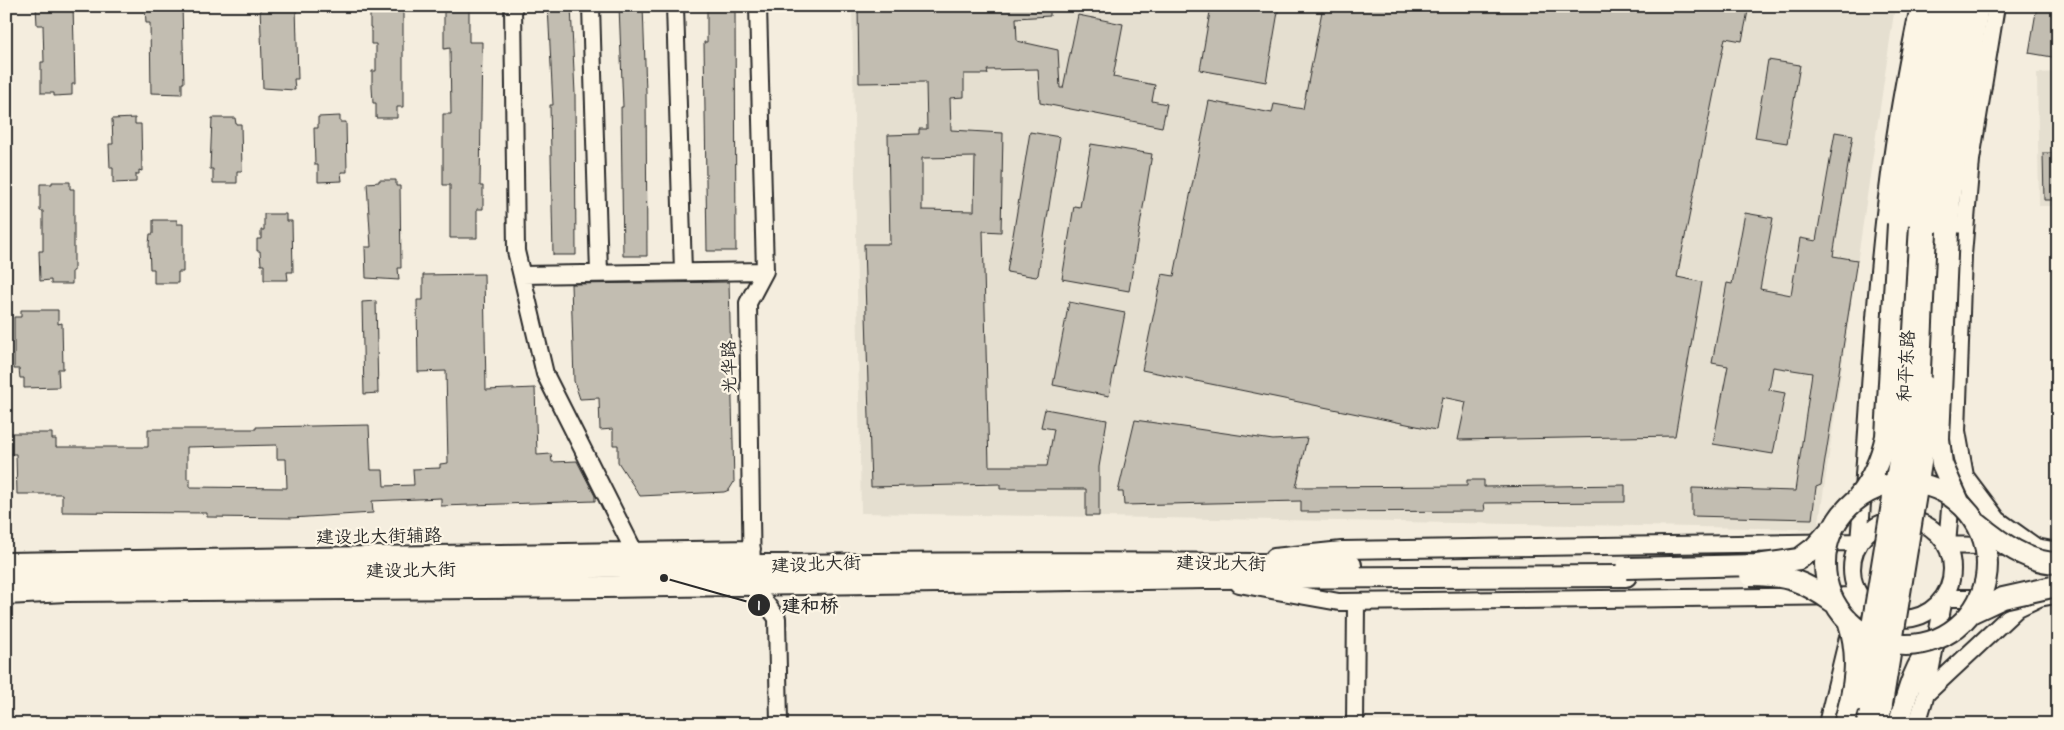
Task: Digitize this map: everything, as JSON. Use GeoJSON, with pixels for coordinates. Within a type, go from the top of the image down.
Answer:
{"type":"FeatureCollection","features":[{"type":"Feature","properties":{"kind":"highway","name":"和平东路"},"geometry":{"type":"LineString","coordinates":[[1877,724],[1879,656],[1900,461],[1916,196],[1946,6]]}},
{"type":"Feature","properties":{"kind":"highway","name":"和平东路"},"geometry":{"type":"LineString","coordinates":[[1856,724],[1879,656],[1920,463],[1936,198],[1966,6]]}},
{"type":"Feature","properties":{"kind":"main road"},"geometry":{"type":"LineString","coordinates":[[1856,499],[1867,485],[1877,467],[1886,436],[1904,152],[1932,6]]}},
{"type":"Feature","properties":{"kind":"main road"},"geometry":{"type":"LineString","coordinates":[[1959,502],[1942,464],[1938,439],[1952,185],[1978,6]]}},
{"type":"Feature","properties":{"kind":"main road"},"geometry":{"type":"LineString","coordinates":[[1886,436],[1898,455],[1906,458],[1923,454],[1933,447],[1938,439]]}},
{"type":"Feature","properties":{"kind":"main road"},"geometry":{"type":"LineString","coordinates":[[1626,572],[1757,565],[1799,559],[1815,547],[1834,526],[1848,506],[1867,492],[1894,483],[1921,483],[1952,496],[1965,507],[1977,524],[1985,546],[1988,565],[1985,588],[1973,612],[1960,625],[1936,640],[1924,653],[1914,672],[1917,692],[1899,724]]}},
{"type":"Feature","properties":{"kind":"main road"},"geometry":{"type":"LineString","coordinates":[[1977,524],[2009,548],[2041,561],[2058,563]]}},
{"type":"Feature","properties":{"kind":"main road"},"geometry":{"type":"LineString","coordinates":[[1833,602],[1826,582],[1824,560],[1834,526]]}},
{"type":"Feature","properties":{"kind":"main road","name":"建设北大街"},"geometry":{"type":"LineString","coordinates":[[6,575],[638,559],[752,567],[890,562],[1210,570],[1626,572]]}},
{"type":"Feature","properties":{"kind":"main road"},"geometry":{"type":"LineString","coordinates":[[6,594],[752,567]]}},
{"type":"Feature","properties":{"kind":"main road"},"geometry":{"type":"LineString","coordinates":[[1626,572],[1760,575],[1791,578],[1812,588],[1833,602],[1854,627],[1880,641],[1908,646],[1936,640]]}},
{"type":"Feature","properties":{"kind":"main road"},"geometry":{"type":"LineString","coordinates":[[1973,612],[2002,598],[2052,591]]}},
{"type":"Feature","properties":{"kind":"main road"},"geometry":{"type":"LineString","coordinates":[[1844,724],[1855,677],[1856,655],[1854,638],[1848,620]]}},
{"type":"Feature","properties":{"kind":"main road"},"geometry":{"type":"LineString","coordinates":[[1855,677],[1863,662],[1879,656],[1896,658],[1917,692]]}},
{"type":"Feature","properties":{"kind":"street"},"geometry":{"type":"LineString","coordinates":[[513,6],[516,250],[546,374],[638,559]]}},
{"type":"Feature","properties":{"kind":"street"},"geometry":{"type":"LineString","coordinates":[[591,6],[599,273]]}},
{"type":"Feature","properties":{"kind":"street"},"geometry":{"type":"LineString","coordinates":[[675,6],[683,272]]}},
{"type":"Feature","properties":{"kind":"street","name":"光华路"},"geometry":{"type":"LineString","coordinates":[[752,567],[748,303],[765,271],[758,6]]}},
{"type":"Feature","properties":{"kind":"street","name":"和平东路"},"geometry":{"type":"LineString","coordinates":[[1859,542],[1879,275],[1888,183],[1903,86],[1919,6]]}},
{"type":"Feature","properties":{"kind":"street"},"geometry":{"type":"LineString","coordinates":[[1947,545],[1957,430],[1963,255],[1971,160],[1996,6]]}},
{"type":"Feature","properties":{"kind":"street"},"geometry":{"type":"LineString","coordinates":[[522,275],[765,271]]}},
{"type":"Feature","properties":{"kind":"street"},"geometry":{"type":"LineString","coordinates":[[1957,430],[1965,476],[1998,520],[2036,547]]}},
{"type":"Feature","properties":{"kind":"street"},"geometry":{"type":"LineString","coordinates":[[1917,724],[1917,692],[1944,598],[1950,586],[1953,572],[1952,558],[1947,545],[1936,531],[1921,522],[1904,518],[1886,521],[1871,529],[1859,542],[1853,555],[1851,569],[1853,583],[1858,596],[1869,608],[1884,617],[1901,620],[1917,618],[1932,610],[1944,598],[2052,591]]}},
{"type":"Feature","properties":{"kind":"street"},"geometry":{"type":"LineString","coordinates":[[1210,570],[1342,550],[1859,542]]}},
{"type":"Feature","properties":{"kind":"street"},"geometry":{"type":"LineString","coordinates":[[1947,545],[2036,547],[2058,551]]}},
{"type":"Feature","properties":{"kind":"street","name":"建设北大街辅路"},"geometry":{"type":"LineString","coordinates":[[6,561],[638,559]]}},
{"type":"Feature","properties":{"kind":"street"},"geometry":{"type":"LineString","coordinates":[[752,567],[777,618],[779,724]]}},
{"type":"Feature","properties":{"kind":"street"},"geometry":{"type":"LineString","coordinates":[[1210,570],[1339,602],[1858,596]]}},
{"type":"Feature","properties":{"kind":"street"},"geometry":{"type":"LineString","coordinates":[[1917,692],[2018,608],[2052,591]]}},
{"type":"Feature","properties":{"kind":"street"},"geometry":{"type":"LineString","coordinates":[[1827,724],[1858,596]]}},
{"type":"Feature","properties":{"kind":"street"},"geometry":{"type":"LineString","coordinates":[[1355,724],[1356,602]]}},
{"type":"Feature","properties":{"kind":"shaded area"},"geometry":{"type":"Polygon","coordinates":[[[852,6],[1895,6],[1818,529],[861,513],[852,6]]]}},
{"type":"Feature","properties":{"kind":"shaded area"},"geometry":{"type":"Polygon","coordinates":[[[2058,72],[2058,206],[2039,206],[2037,73],[2058,72]]]}},
{"type":"Feature","properties":{"kind":"building"},"geometry":{"type":"Polygon","coordinates":[[[36,6],[73,6],[75,84],[72,84],[72,95],[54,96],[54,93],[41,93],[41,62],[44,62],[43,25],[37,25],[36,6]]]}},
{"type":"Feature","properties":{"kind":"building"},"geometry":{"type":"Polygon","coordinates":[[[145,6],[182,6],[184,83],[182,83],[182,94],[151,93],[150,23],[146,23],[145,6]]]}},
{"type":"Feature","properties":{"kind":"building"},"geometry":{"type":"Polygon","coordinates":[[[260,6],[296,6],[298,79],[294,79],[295,90],[263,88],[260,6]]]}},
{"type":"Feature","properties":{"kind":"building"},"geometry":{"type":"Polygon","coordinates":[[[372,6],[403,6],[403,107],[397,107],[397,118],[376,118],[376,103],[373,103],[372,87],[372,71],[376,71],[376,44],[371,44],[370,8],[372,6]]]}},
{"type":"Feature","properties":{"kind":"building"},"geometry":{"type":"Polygon","coordinates":[[[444,6],[469,6],[469,42],[482,42],[480,186],[483,186],[483,209],[477,209],[477,238],[450,238],[450,185],[443,185],[443,114],[451,114],[450,48],[444,49],[444,6]]]}},
{"type":"Feature","properties":{"kind":"building"},"geometry":{"type":"Polygon","coordinates":[[[548,6],[571,6],[575,94],[576,255],[553,255],[550,105],[553,105],[548,6]]]}},
{"type":"Feature","properties":{"kind":"building"},"geometry":{"type":"Polygon","coordinates":[[[619,6],[643,6],[646,92],[647,256],[623,256],[621,107],[623,107],[619,6]]]}},
{"type":"Feature","properties":{"kind":"building"},"geometry":{"type":"Polygon","coordinates":[[[707,6],[735,6],[736,251],[707,251],[704,42],[707,42],[707,6]]]}},
{"type":"Feature","properties":{"kind":"building"},"geometry":{"type":"Polygon","coordinates":[[[858,6],[1050,6],[1050,16],[1016,18],[1017,41],[1058,50],[1060,88],[1063,88],[1078,15],[1123,24],[1113,77],[1155,85],[1152,101],[1167,104],[1162,127],[1040,103],[1038,69],[987,70],[988,74],[964,74],[964,97],[950,98],[951,130],[1003,133],[1001,232],[983,231],[989,466],[1047,466],[1054,429],[1041,427],[1045,409],[1107,420],[1099,467],[1099,516],[1086,516],[1086,489],[1000,489],[1000,484],[871,487],[864,244],[890,244],[888,135],[919,134],[919,129],[927,129],[926,82],[859,83],[858,6]],[[975,157],[922,158],[922,210],[974,211],[975,157]]]}},
{"type":"Feature","properties":{"kind":"building"},"geometry":{"type":"Polygon","coordinates":[[[1211,6],[1279,6],[1266,82],[1200,70],[1211,6]]]}},
{"type":"Feature","properties":{"kind":"building"},"geometry":{"type":"Polygon","coordinates":[[[1323,6],[1749,6],[1742,41],[1725,38],[1677,277],[1702,282],[1675,436],[1458,440],[1466,402],[1442,397],[1436,430],[1142,370],[1162,274],[1174,276],[1209,101],[1272,113],[1274,104],[1303,109],[1323,6]]]}},
{"type":"Feature","properties":{"kind":"building"},"geometry":{"type":"Polygon","coordinates":[[[2037,6],[2058,6],[2058,58],[2029,53],[2037,6]]]}},
{"type":"Feature","properties":{"kind":"building"},"geometry":{"type":"Polygon","coordinates":[[[1768,60],[1800,65],[1787,143],[1755,138],[1768,60]]]}},
{"type":"Feature","properties":{"kind":"building"},"geometry":{"type":"Polygon","coordinates":[[[340,116],[340,122],[346,122],[347,172],[341,172],[342,181],[318,182],[318,165],[315,165],[314,128],[318,128],[318,117],[340,116]]]}},
{"type":"Feature","properties":{"kind":"building"},"geometry":{"type":"Polygon","coordinates":[[[135,118],[135,124],[141,124],[142,171],[139,170],[139,174],[136,174],[136,182],[113,183],[113,168],[110,168],[109,144],[113,144],[112,119],[135,118]]]}},
{"type":"Feature","properties":{"kind":"building"},"geometry":{"type":"Polygon","coordinates":[[[212,118],[235,118],[236,124],[241,124],[242,171],[237,171],[237,183],[213,183],[213,169],[210,169],[212,118]]]}},
{"type":"Feature","properties":{"kind":"building"},"geometry":{"type":"Polygon","coordinates":[[[1030,132],[1060,137],[1038,275],[1036,277],[1007,272],[1030,132]]]}},
{"type":"Feature","properties":{"kind":"building"},"geometry":{"type":"Polygon","coordinates":[[[1835,132],[1853,135],[1833,256],[1857,260],[1821,485],[1816,487],[1812,519],[1692,516],[1692,488],[1795,491],[1812,373],[1773,367],[1769,390],[1785,393],[1773,454],[1713,444],[1728,366],[1712,363],[1727,283],[1732,284],[1745,213],[1773,218],[1760,289],[1791,295],[1800,238],[1816,241],[1835,132]]]}},
{"type":"Feature","properties":{"kind":"building"},"geometry":{"type":"Polygon","coordinates":[[[1091,144],[1152,154],[1129,291],[1062,279],[1074,206],[1080,207],[1091,144]]]}},
{"type":"Feature","properties":{"kind":"building"},"geometry":{"type":"Polygon","coordinates":[[[2043,153],[2058,153],[2058,200],[2044,200],[2043,153]]]}},
{"type":"Feature","properties":{"kind":"building"},"geometry":{"type":"Polygon","coordinates":[[[379,180],[396,180],[396,186],[400,186],[401,268],[398,268],[399,280],[366,278],[365,247],[371,247],[367,183],[379,182],[379,180]]]}},
{"type":"Feature","properties":{"kind":"building"},"geometry":{"type":"Polygon","coordinates":[[[52,182],[70,182],[70,189],[74,189],[74,271],[72,271],[72,284],[51,284],[51,280],[40,281],[39,251],[43,251],[43,211],[40,211],[40,184],[52,184],[52,182]]]}},
{"type":"Feature","properties":{"kind":"building"},"geometry":{"type":"Polygon","coordinates":[[[264,214],[286,214],[286,221],[292,221],[293,272],[287,272],[288,280],[264,280],[264,265],[261,265],[260,251],[257,251],[257,239],[261,239],[261,230],[264,230],[264,214]]]}},
{"type":"Feature","properties":{"kind":"building"},"geometry":{"type":"Polygon","coordinates":[[[153,220],[177,220],[177,224],[183,224],[183,272],[178,272],[178,283],[154,283],[154,269],[150,269],[149,244],[150,234],[153,234],[153,220]]]}},
{"type":"Feature","properties":{"kind":"building"},"geometry":{"type":"Polygon","coordinates":[[[484,274],[486,390],[535,388],[537,455],[551,454],[552,462],[577,461],[595,496],[595,501],[441,506],[441,498],[372,501],[373,513],[291,518],[207,517],[207,513],[62,512],[62,494],[17,494],[16,454],[6,454],[6,433],[52,433],[52,439],[56,439],[56,447],[148,447],[148,429],[256,429],[256,427],[369,425],[371,470],[383,470],[384,486],[414,485],[413,469],[440,468],[440,464],[448,463],[446,371],[418,372],[417,300],[423,300],[423,275],[484,274]],[[277,445],[187,447],[187,479],[190,479],[190,487],[287,488],[286,459],[277,459],[277,445]]]}},
{"type":"Feature","properties":{"kind":"building"},"geometry":{"type":"Polygon","coordinates":[[[729,282],[734,482],[729,490],[724,492],[640,496],[618,462],[618,445],[613,445],[613,429],[600,430],[599,398],[580,399],[574,381],[571,284],[729,282]]]}},
{"type":"Feature","properties":{"kind":"building"},"geometry":{"type":"Polygon","coordinates":[[[376,301],[378,393],[364,394],[362,302],[376,301]]]}},
{"type":"Feature","properties":{"kind":"building"},"geometry":{"type":"Polygon","coordinates":[[[1069,302],[1125,313],[1109,396],[1053,385],[1069,302]]]}},
{"type":"Feature","properties":{"kind":"building"},"geometry":{"type":"Polygon","coordinates":[[[21,310],[58,310],[58,324],[62,323],[63,369],[58,369],[59,387],[24,388],[24,378],[20,378],[19,369],[14,369],[14,317],[21,317],[21,310]]]}},
{"type":"Feature","properties":{"kind":"building"},"geometry":{"type":"Polygon","coordinates":[[[1135,420],[1273,440],[1307,438],[1296,487],[1467,486],[1467,480],[1484,480],[1484,487],[1625,485],[1625,502],[1484,503],[1485,511],[1301,512],[1301,501],[1124,505],[1123,492],[1118,492],[1135,420]]]}},
{"type":"Feature","properties":{"kind":"place","name":"建和桥"},"geometry":{"type":"Point","coordinates":[664,578]}}]}
